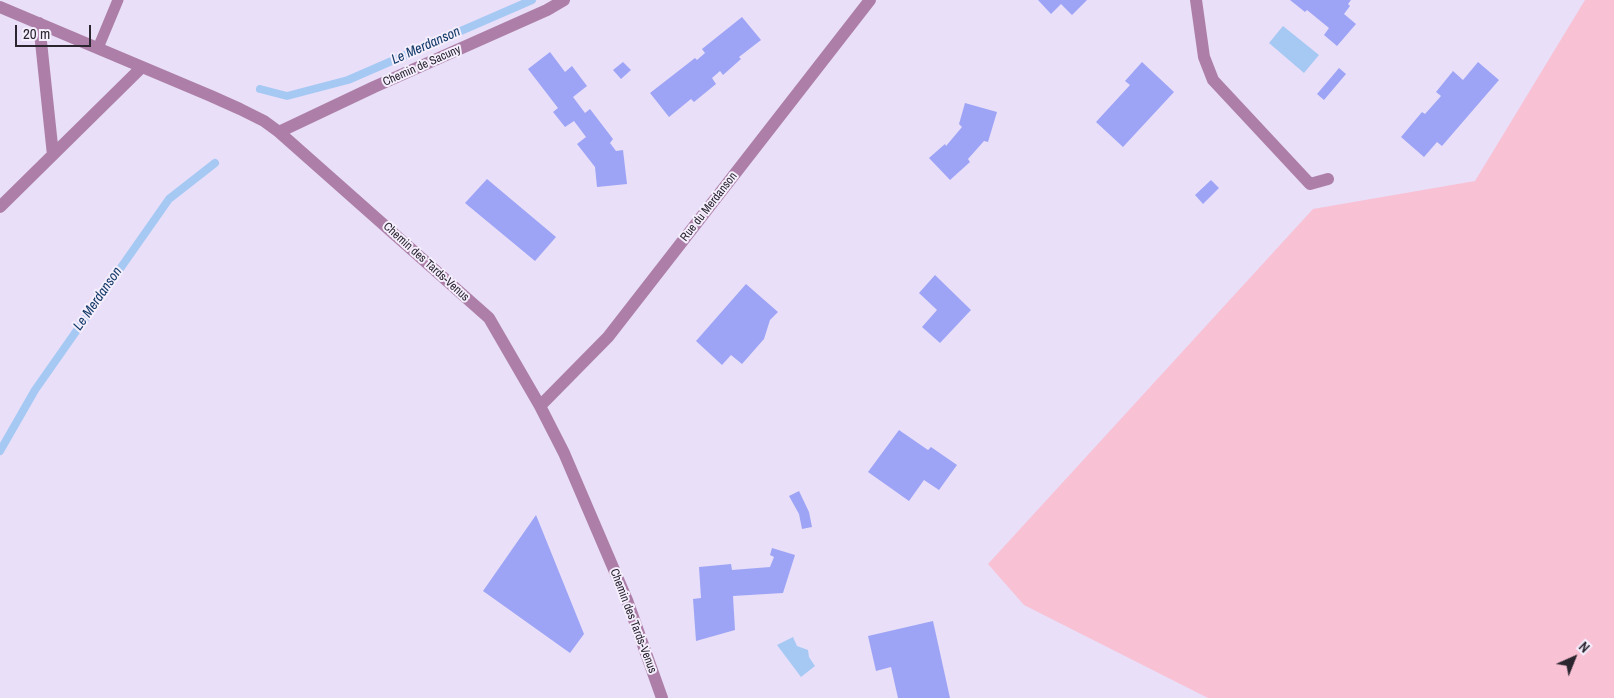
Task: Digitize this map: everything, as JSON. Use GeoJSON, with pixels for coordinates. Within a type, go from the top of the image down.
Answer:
{"type":"FeatureCollection","features":[{"type":"Feature","properties":{"kind":"street","name":"Chemin de Sacuny"},"geometry":{"type":"LineString","coordinates":[[279,132],[374,87],[547,10],[564,0]]}},
{"type":"Feature","properties":{"kind":"street","name":"Rue du Merdanson"},"geometry":{"type":"LineString","coordinates":[[540,406],[608,338],[870,0]]}},
{"type":"Feature","properties":{"kind":"street"},"geometry":{"type":"LineString","coordinates":[[1196,0],[1204,57],[1213,80],[1310,184],[1328,179]]}},
{"type":"Feature","properties":{"kind":"street","name":"Chemin des Tards-Venus"},"geometry":{"type":"LineString","coordinates":[[0,7],[240,109],[264,121],[279,132],[489,318],[540,406],[564,453],[627,600],[662,698]]}},
{"type":"Feature","properties":{"kind":"street"},"geometry":{"type":"LineString","coordinates":[[39,23],[53,154]]}},
{"type":"Feature","properties":{"kind":"street"},"geometry":{"type":"LineString","coordinates":[[0,207],[142,67]]}},
{"type":"Feature","properties":{"kind":"lane"},"geometry":{"type":"LineString","coordinates":[[98,48],[118,0]]}},
{"type":"Feature","properties":{"kind":"shaded area"},"geometry":{"type":"Polygon","coordinates":[[[1585,0],[1614,0],[1614,698],[1208,698],[1024,605],[988,564],[1313,209],[1475,181],[1585,0]]]}},
{"type":"Feature","properties":{"kind":"water"},"geometry":{"type":"Polygon","coordinates":[[[1283,26],[1319,55],[1304,73],[1269,43],[1283,26]]]}},
{"type":"Feature","properties":{"kind":"water"},"geometry":{"type":"Polygon","coordinates":[[[793,637],[797,646],[808,650],[809,657],[815,666],[801,677],[777,645],[793,637]]]}},
{"type":"Feature","properties":{"kind":"building"},"geometry":{"type":"Polygon","coordinates":[[[1038,0],[1087,0],[1072,15],[1061,4],[1051,14],[1038,0]]]}},
{"type":"Feature","properties":{"kind":"building"},"geometry":{"type":"Polygon","coordinates":[[[1290,0],[1351,0],[1348,4],[1350,6],[1344,14],[1356,24],[1337,46],[1324,35],[1329,28],[1307,10],[1305,12],[1290,0]]]}},
{"type":"Feature","properties":{"kind":"building"},"geometry":{"type":"Polygon","coordinates":[[[742,17],[761,40],[739,57],[741,59],[723,75],[720,71],[712,78],[716,84],[694,102],[691,99],[669,117],[650,93],[695,58],[697,60],[705,53],[702,49],[742,17]]]}},
{"type":"Feature","properties":{"kind":"building"},"geometry":{"type":"Polygon","coordinates":[[[550,52],[565,72],[572,66],[587,86],[573,97],[585,113],[590,109],[613,139],[610,143],[616,151],[623,150],[627,184],[597,187],[595,167],[577,144],[586,137],[574,121],[565,127],[553,112],[558,108],[528,69],[550,52]]]}},
{"type":"Feature","properties":{"kind":"building"},"geometry":{"type":"Polygon","coordinates":[[[623,62],[631,70],[621,79],[613,70],[623,62]]]}},
{"type":"Feature","properties":{"kind":"building"},"geometry":{"type":"Polygon","coordinates":[[[1142,62],[1174,92],[1123,147],[1096,122],[1130,85],[1125,81],[1142,62]]]}},
{"type":"Feature","properties":{"kind":"building"},"geometry":{"type":"Polygon","coordinates":[[[1478,62],[1499,80],[1442,146],[1437,142],[1424,157],[1401,137],[1422,112],[1425,114],[1441,96],[1436,92],[1453,71],[1463,80],[1478,62]]]}},
{"type":"Feature","properties":{"kind":"building"},"geometry":{"type":"Polygon","coordinates":[[[1339,68],[1346,74],[1324,100],[1317,94],[1339,68]]]}},
{"type":"Feature","properties":{"kind":"building"},"geometry":{"type":"Polygon","coordinates":[[[965,103],[997,112],[988,142],[984,141],[968,159],[970,162],[950,180],[929,158],[945,144],[946,146],[962,127],[959,124],[965,103]]]}},
{"type":"Feature","properties":{"kind":"building"},"geometry":{"type":"Polygon","coordinates":[[[487,179],[556,237],[535,261],[465,203],[487,179]]]}},
{"type":"Feature","properties":{"kind":"building"},"geometry":{"type":"Polygon","coordinates":[[[1211,180],[1219,188],[1203,204],[1195,195],[1211,180]]]}},
{"type":"Feature","properties":{"kind":"building"},"geometry":{"type":"Polygon","coordinates":[[[935,275],[971,310],[940,343],[922,327],[937,310],[919,293],[935,275]]]}},
{"type":"Feature","properties":{"kind":"building"},"geometry":{"type":"Polygon","coordinates":[[[746,284],[778,312],[770,320],[764,339],[742,364],[731,355],[722,365],[696,341],[746,284]]]}},
{"type":"Feature","properties":{"kind":"building"},"geometry":{"type":"Polygon","coordinates":[[[899,430],[928,450],[931,447],[957,465],[939,490],[924,480],[909,501],[868,472],[899,430]]]}},
{"type":"Feature","properties":{"kind":"building"},"geometry":{"type":"Polygon","coordinates":[[[799,491],[809,512],[812,527],[802,529],[799,514],[789,496],[799,491]]]}},
{"type":"Feature","properties":{"kind":"building"},"geometry":{"type":"Polygon","coordinates":[[[536,515],[584,634],[570,653],[483,591],[536,515]]]}},
{"type":"Feature","properties":{"kind":"building"},"geometry":{"type":"Polygon","coordinates":[[[772,548],[795,555],[783,593],[733,596],[735,630],[696,641],[693,599],[701,598],[699,567],[731,564],[732,570],[770,567],[774,557],[770,555],[772,548]]]}},
{"type":"Feature","properties":{"kind":"building"},"geometry":{"type":"Polygon","coordinates":[[[933,621],[950,698],[898,698],[891,667],[876,671],[868,636],[933,621]]]}},
{"type":"Feature","properties":{"kind":"waterway","name":"Le Merdanson"},"geometry":{"type":"LineString","coordinates":[[260,89],[287,96],[348,80],[532,0]]}},
{"type":"Feature","properties":{"kind":"waterway","name":"Le Merdanson"},"geometry":{"type":"LineString","coordinates":[[0,451],[35,390],[169,199],[215,163]]}}]}
